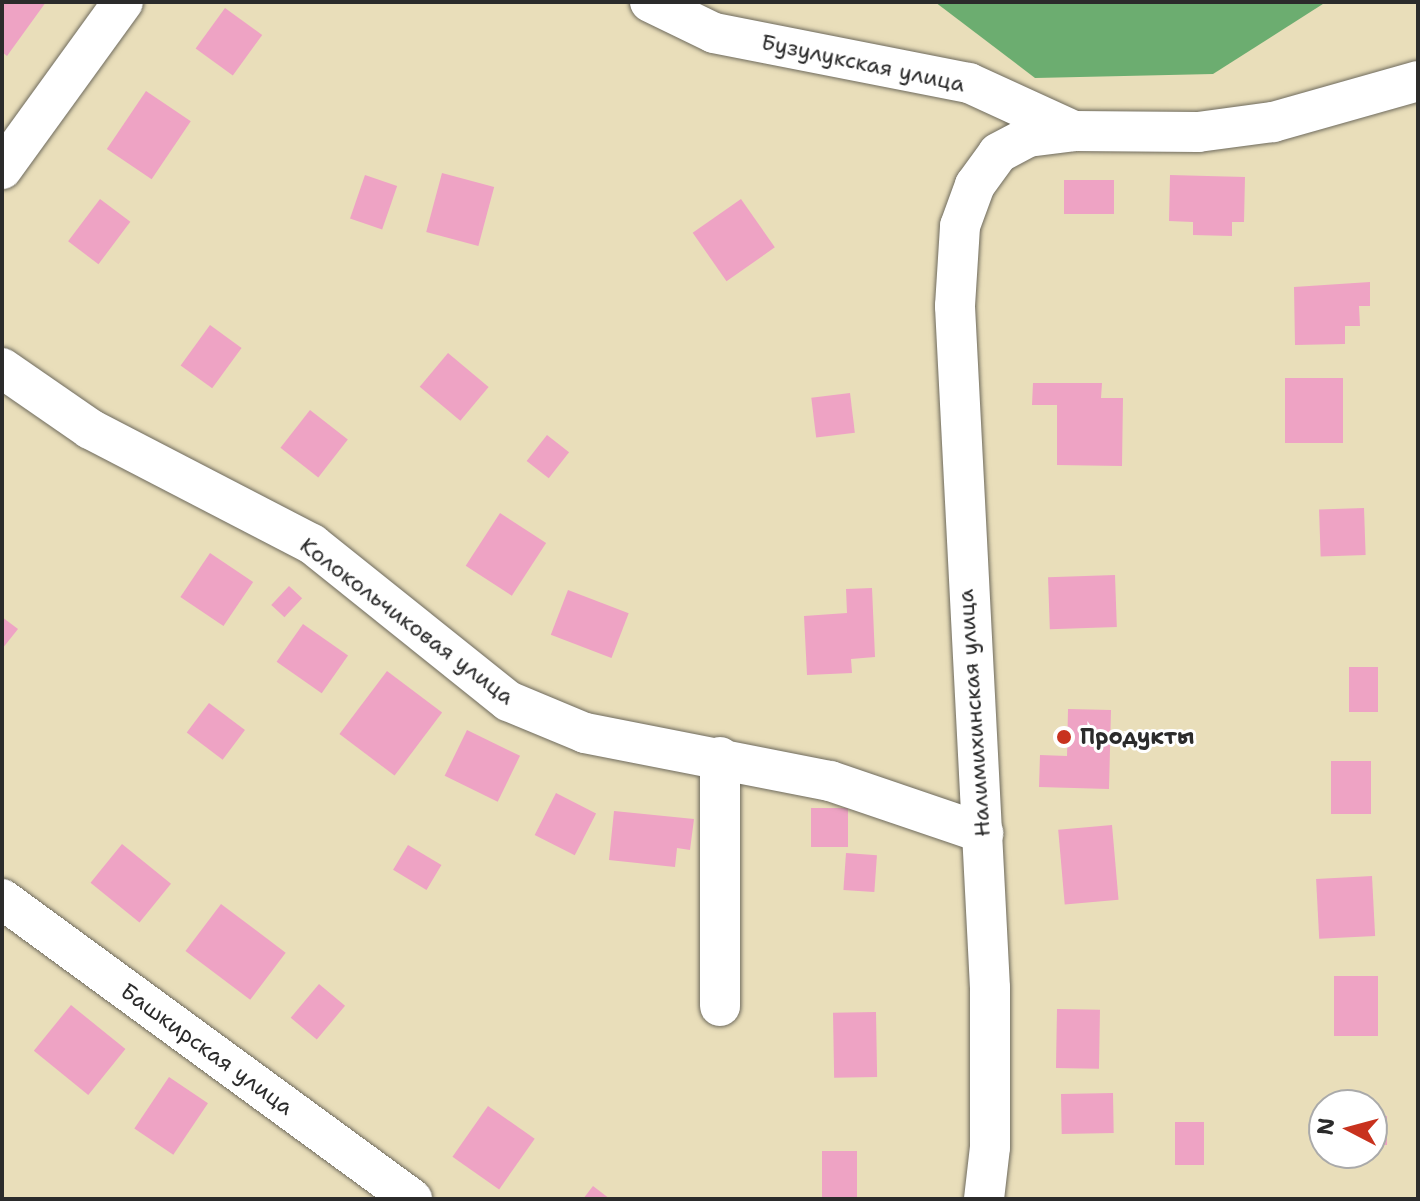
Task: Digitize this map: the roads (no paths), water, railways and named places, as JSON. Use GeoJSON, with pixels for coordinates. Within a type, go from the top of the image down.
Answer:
{"type":"FeatureCollection","features":[{"type":"Feature","properties":{"kind":"street"},"geometry":{"type":"LineString","coordinates":[[2,169],[123,2]]}},
{"type":"Feature","properties":{"kind":"street","name":"Бузулукская улица"},"geometry":{"type":"LineString","coordinates":[[650,2],[714,33],[969,83],[1074,131]]}},
{"type":"Feature","properties":{"kind":"street","name":"Бузулукская улица"},"geometry":{"type":"LineString","coordinates":[[960,226],[975,185],[998,153],[1028,137],[1074,131],[1198,132],[1273,122],[1418,81]]}},
{"type":"Feature","properties":{"kind":"street","name":"Налимихинская улица"},"geometry":{"type":"LineString","coordinates":[[960,226],[955,306],[967,605],[990,988],[990,1147],[984,1199]]}},
{"type":"Feature","properties":{"kind":"street","name":"Колокольчиковая улица"},"geometry":{"type":"LineString","coordinates":[[2,368],[90,429],[312,544],[508,701],[585,733],[720,757],[830,781],[983,833]]}},
{"type":"Feature","properties":{"kind":"street"},"geometry":{"type":"LineString","coordinates":[[720,757],[720,1006]]}},
{"type":"Feature","properties":{"kind":"street","name":"Башкирская улица"},"geometry":{"type":"LineString","coordinates":[[2,899],[412,1199]]}},
{"type":"Feature","properties":{"kind":"place","name":"Продукты"},"geometry":{"type":"Point","coordinates":[1064,737]}}]}
